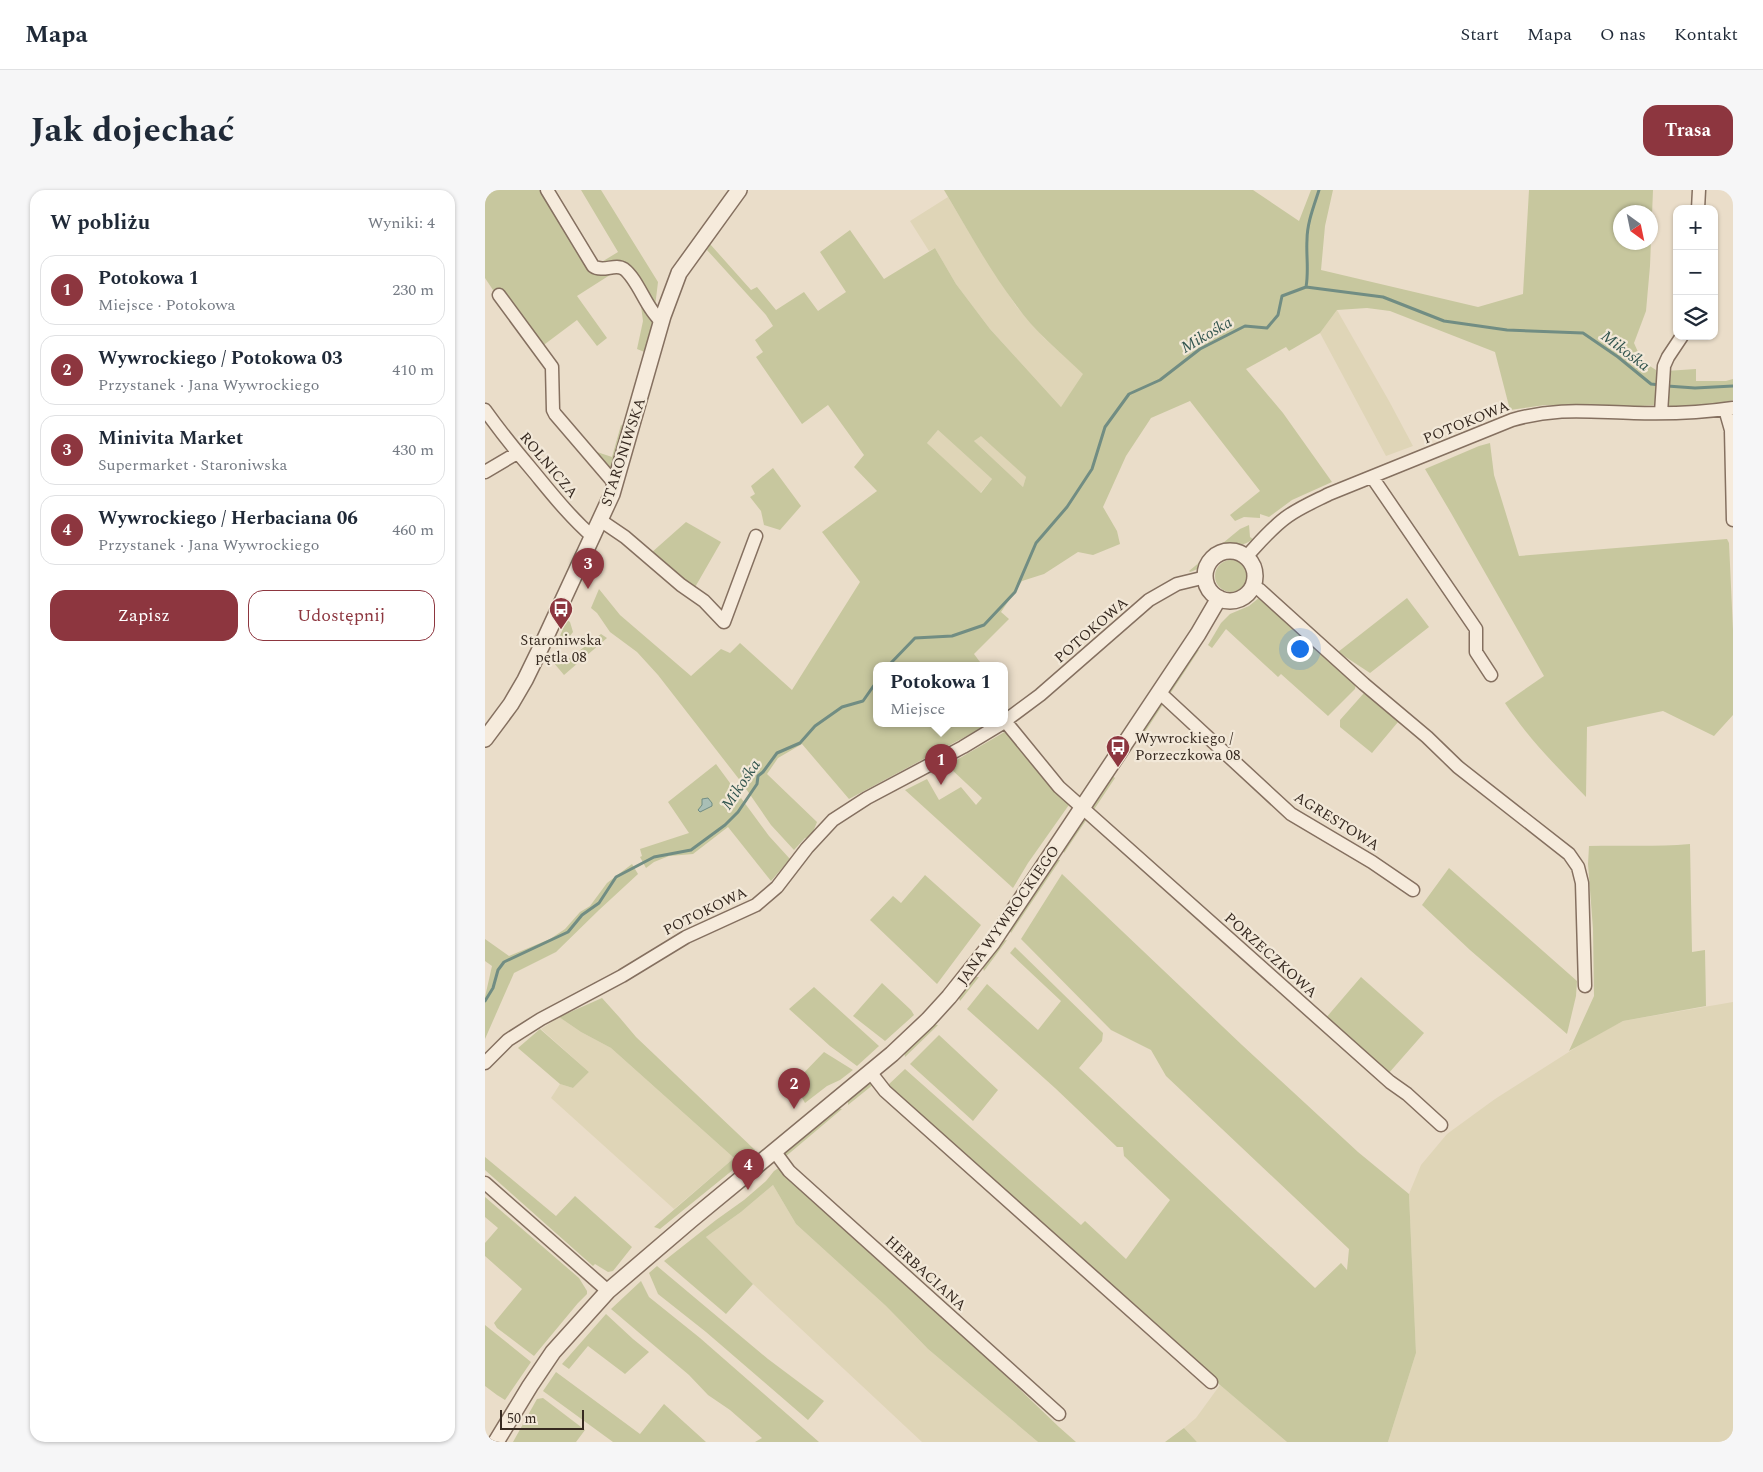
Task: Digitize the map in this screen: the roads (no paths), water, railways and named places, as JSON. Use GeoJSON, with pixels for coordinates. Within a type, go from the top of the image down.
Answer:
{"type":"FeatureCollection","features":[{"type":"Feature","properties":{"kind":"street"},"geometry":{"type":"LineString","coordinates":[[547,190],[593,266],[604,270],[624,269],[661,322]]}},
{"type":"Feature","properties":{"kind":"street","name":"STARONIWSKA"},"geometry":{"type":"LineString","coordinates":[[485,739],[511,704],[525,680],[593,537],[615,484],[661,322],[679,273],[739,190]]}},
{"type":"Feature","properties":{"kind":"street"},"geometry":{"type":"LineString","coordinates":[[1699,190],[1699,205]]}},
{"type":"Feature","properties":{"kind":"street"},"geometry":{"type":"LineString","coordinates":[[499,294],[552,366],[553,410],[555,414],[615,484]]}},
{"type":"Feature","properties":{"kind":"street"},"geometry":{"type":"LineString","coordinates":[[1661,414],[1664,366],[1668,356],[1679,340]]}},
{"type":"Feature","properties":{"kind":"street","name":"POTOKOWA"},"geometry":{"type":"LineString","coordinates":[[1246,557],[1288,516],[1329,494],[1512,420],[1534,414],[1575,410],[1661,414],[1729,408],[1733,520]]}},
{"type":"Feature","properties":{"kind":"street","name":"ROLNICZA"},"geometry":{"type":"LineString","coordinates":[[485,410],[555,500],[575,522],[593,537]]}},
{"type":"Feature","properties":{"kind":"street"},"geometry":{"type":"LineString","coordinates":[[485,472],[517,453]]}},
{"type":"Feature","properties":{"kind":"street"},"geometry":{"type":"LineString","coordinates":[[1372,477],[1476,628],[1476,652],[1491,675]]}},
{"type":"Feature","properties":{"kind":"street"},"geometry":{"type":"LineString","coordinates":[[600,520],[625,537],[681,585],[704,601],[724,622],[756,536]]}},
{"type":"Feature","properties":{"kind":"street"},"geometry":{"type":"LineString","coordinates":[[1235,552],[1246,557],[1255,570],[1253,586],[1242,598],[1226,600],[1219,598],[1209,589],[1206,577],[1208,565],[1222,553],[1235,552]]}},
{"type":"Feature","properties":{"kind":"street","name":"POTOKOWA"},"geometry":{"type":"LineString","coordinates":[[1008,719],[1040,695],[1149,600],[1177,584],[1206,577]]}},
{"type":"Feature","properties":{"kind":"street"},"geometry":{"type":"LineString","coordinates":[[1253,586],[1260,590],[1364,684],[1427,737],[1457,767],[1569,854],[1578,867],[1582,883],[1585,986]]}},
{"type":"Feature","properties":{"kind":"street","name":"JANA WYWROCKIEGO"},"geometry":{"type":"LineString","coordinates":[[496,1442],[553,1352],[609,1291],[629,1272],[871,1073],[928,1020],[968,974],[992,942],[1083,808],[1202,628],[1219,598]]}},
{"type":"Feature","properties":{"kind":"street","name":"AGRESTOWA"},"geometry":{"type":"LineString","coordinates":[[1159,692],[1291,814],[1371,862],[1413,890]]}},
{"type":"Feature","properties":{"kind":"street","name":"PORZECZKOWA"},"geometry":{"type":"LineString","coordinates":[[1008,725],[1059,787],[1271,977],[1441,1125]]}},
{"type":"Feature","properties":{"kind":"street","name":"POTOKOWA"},"geometry":{"type":"LineString","coordinates":[[485,1063],[509,1040],[541,1019],[622,976],[674,944],[756,905],[777,887],[811,842],[833,820],[860,802],[963,747],[996,727]]}},
{"type":"Feature","properties":{"kind":"street"},"geometry":{"type":"LineString","coordinates":[[871,1073],[885,1091],[1211,1382]]}},
{"type":"Feature","properties":{"kind":"street","name":"HERBACIANA"},"geometry":{"type":"LineString","coordinates":[[775,1152],[789,1171],[1059,1414]]}},
{"type":"Feature","properties":{"kind":"street"},"geometry":{"type":"LineString","coordinates":[[485,1183],[609,1291]]}},
{"type":"Feature","properties":{"kind":"waterway"},"geometry":{"type":"LineString","coordinates":[[1306,287],[1307,234],[1319,190]]}},
{"type":"Feature","properties":{"kind":"waterway","name":"Mikośka"},"geometry":{"type":"LineString","coordinates":[[892,662],[915,638],[952,636],[984,625],[1015,592],[1036,543],[1067,507],[1092,469],[1105,427],[1129,394],[1160,380],[1200,349],[1245,326],[1267,328],[1278,315],[1282,296],[1306,287],[1383,297],[1444,321],[1507,330],[1583,333],[1618,357],[1651,384],[1660,385]]}},
{"type":"Feature","properties":{"kind":"waterway","name":"Mikośka"},"geometry":{"type":"LineString","coordinates":[[1667,386],[1695,388],[1733,386]]}},
{"type":"Feature","properties":{"kind":"waterway","name":"Mikośka"},"geometry":{"type":"LineString","coordinates":[[485,1001],[493,988],[498,970],[504,962],[568,932],[582,915],[599,903],[616,877],[654,857],[691,850],[725,825],[738,812],[757,784],[758,776],[777,753],[800,743],[815,726],[842,707],[863,701],[873,687]]}},
{"type":"Feature","properties":{"kind":"place","name":"Minivita Market"},"geometry":{"type":"Point","coordinates":[588,589]}},
{"type":"Feature","properties":{"kind":"place","name":"Staroniwska pętla 08"},"geometry":{"type":"Point","coordinates":[561,630]}},
{"type":"Feature","properties":{"kind":"place","name":"Wywrockiego / Porzeczkowa 08"},"geometry":{"type":"Point","coordinates":[1118,768]}},
{"type":"Feature","properties":{"kind":"place","name":"Potokowa 1"},"geometry":{"type":"Point","coordinates":[941,785]}},
{"type":"Feature","properties":{"kind":"place","name":"Wywrockiego / Potokowa 03"},"geometry":{"type":"Point","coordinates":[794,1109]}},
{"type":"Feature","properties":{"kind":"place","name":"Wywrockiego / Herbaciana 06"},"geometry":{"type":"Point","coordinates":[748,1190]}}]}
